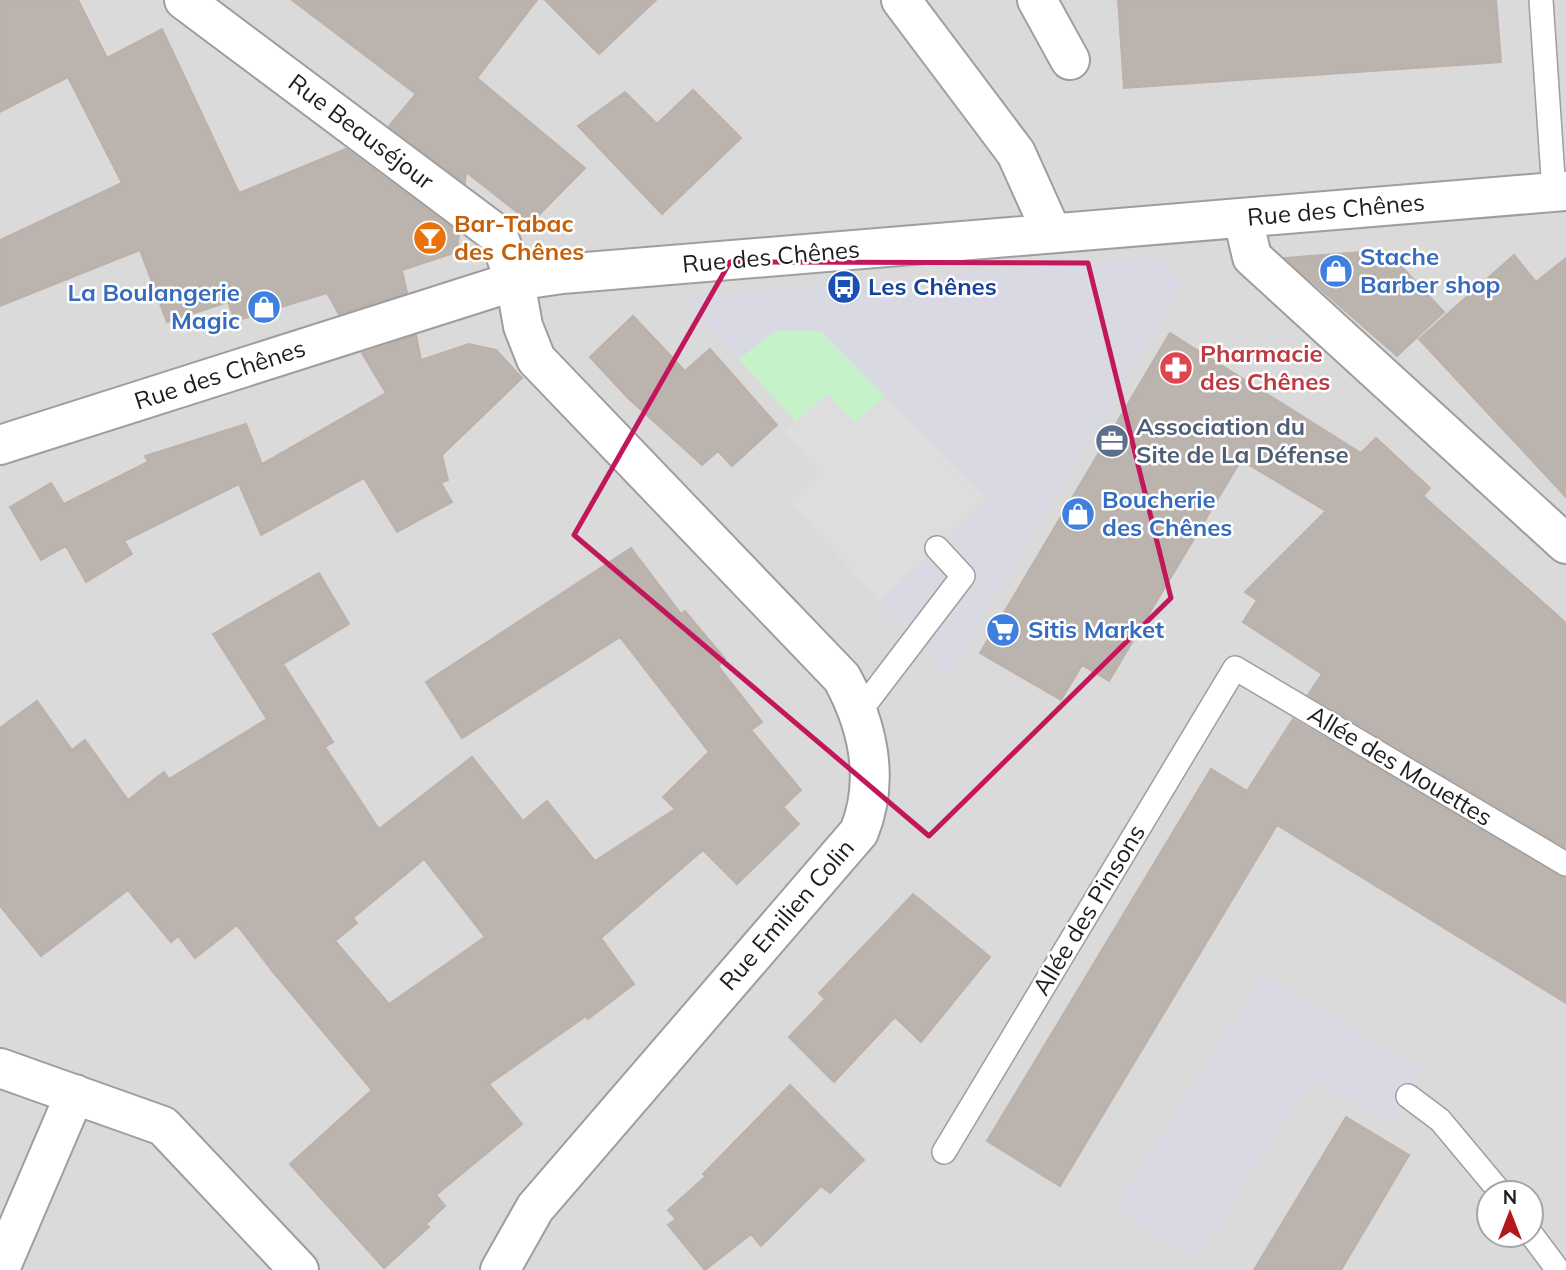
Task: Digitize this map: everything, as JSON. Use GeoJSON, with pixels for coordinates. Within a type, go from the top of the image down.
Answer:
{"type":"FeatureCollection","features":[{"type":"Feature","properties":{"kind":"street","name":"Rue Beauséjour"},"geometry":{"type":"LineString","coordinates":[[184,0],[498,235],[515,281]]}},
{"type":"Feature","properties":{"kind":"street"},"geometry":{"type":"LineString","coordinates":[[901,0],[1016,153],[1052,233]]}},
{"type":"Feature","properties":{"kind":"street"},"geometry":{"type":"LineString","coordinates":[[1037,0],[1070,60]]}},
{"type":"Feature","properties":{"kind":"street","name":"Rue des Chênes"},"geometry":{"type":"LineString","coordinates":[[0,445],[515,281],[562,274],[1560,191]]}},
{"type":"Feature","properties":{"kind":"street"},"geometry":{"type":"LineString","coordinates":[[1243,218],[1252,257],[1566,544]]}},
{"type":"Feature","properties":{"kind":"street","name":"Rue Emilien Colin"},"geometry":{"type":"LineString","coordinates":[[500,1270],[535,1208],[859,832],[866,813],[870,757],[860,711],[842,678],[537,359],[523,326],[515,281]]}},
{"type":"Feature","properties":{"kind":"street"},"geometry":{"type":"LineString","coordinates":[[0,1068],[163,1126],[299,1270]]}},
{"type":"Feature","properties":{"kind":"street"},"geometry":{"type":"LineString","coordinates":[[0,1269],[75,1094]]}},
{"type":"Feature","properties":{"kind":"lane"},"geometry":{"type":"LineString","coordinates":[[1541,0],[1560,191]]}},
{"type":"Feature","properties":{"kind":"lane"},"geometry":{"type":"LineString","coordinates":[[860,711],[962,576],[937,548]]}},
{"type":"Feature","properties":{"kind":"lane","name":"Allée des Mouettes"},"geometry":{"type":"LineString","coordinates":[[1235,668],[1566,863]]}},
{"type":"Feature","properties":{"kind":"lane","name":"Allée des Pinsons"},"geometry":{"type":"LineString","coordinates":[[944,1152],[1235,668]]}},
{"type":"Feature","properties":{"kind":"lane"},"geometry":{"type":"LineString","coordinates":[[1408,1096],[1440,1120],[1489,1179]]}},
{"type":"Feature","properties":{"kind":"lane"},"geometry":{"type":"LineString","coordinates":[[1542,1249],[1558,1270]]}},
{"type":"Feature","properties":{"kind":"highlighted area"},"geometry":{"type":"Polygon","coordinates":[[[730,262],[1088,263],[1171,598],[929,836],[574,535],[730,262]]]}},
{"type":"Feature","properties":{"kind":"shaded area"},"geometry":{"type":"Polygon","coordinates":[[[0,0],[1566,0],[1566,1270],[0,1270],[0,0]]]}},
{"type":"Feature","properties":{"kind":"shaded area"},"geometry":{"type":"Polygon","coordinates":[[[1157,256],[1184,285],[945,680],[934,655],[879,602],[987,499],[821,331],[774,331],[739,359],[681,298],[1157,256]]]}},
{"type":"Feature","properties":{"kind":"shaded area"},"geometry":{"type":"Polygon","coordinates":[[[827,394],[855,423],[885,396],[987,500],[879,602],[790,502],[820,473],[784,432],[827,394]]]}},
{"type":"Feature","properties":{"kind":"shaded area"},"geometry":{"type":"Polygon","coordinates":[[[1264,974],[1419,1069],[1396,1126],[1320,1082],[1301,1095],[1195,1261],[1114,1208],[1264,974]]]}},
{"type":"Feature","properties":{"kind":"green space"},"geometry":{"type":"Polygon","coordinates":[[[774,331],[821,331],[885,396],[855,423],[796,422],[739,359],[774,331]]]}},
{"type":"Feature","properties":{"kind":"building"},"geometry":{"type":"Polygon","coordinates":[[[0,0],[78,0],[107,58],[162,29],[239,193],[346,149],[459,233],[457,252],[402,270],[407,293],[339,314],[327,293],[235,321],[228,302],[167,322],[140,250],[0,306],[0,240],[122,183],[68,77],[0,112],[0,0]]]}},
{"type":"Feature","properties":{"kind":"building"},"geometry":{"type":"Polygon","coordinates":[[[292,0],[537,0],[477,78],[585,168],[531,223],[466,172],[465,183],[389,126],[416,94],[292,0]]]}},
{"type":"Feature","properties":{"kind":"building"},"geometry":{"type":"Polygon","coordinates":[[[545,0],[656,0],[599,54],[545,0]]]}},
{"type":"Feature","properties":{"kind":"building"},"geometry":{"type":"Polygon","coordinates":[[[1118,0],[1496,0],[1501,62],[1124,88],[1118,0]]]}},
{"type":"Feature","properties":{"kind":"building"},"geometry":{"type":"Polygon","coordinates":[[[693,90],[741,138],[662,214],[578,126],[625,92],[657,124],[693,90]]]}},
{"type":"Feature","properties":{"kind":"building"},"geometry":{"type":"Polygon","coordinates":[[[1373,251],[1374,266],[1400,265],[1444,312],[1397,356],[1285,258],[1373,251]]]}},
{"type":"Feature","properties":{"kind":"building"},"geometry":{"type":"Polygon","coordinates":[[[1514,255],[1536,282],[1566,258],[1566,497],[1419,339],[1514,255]]]}},
{"type":"Feature","properties":{"kind":"building"},"geometry":{"type":"Polygon","coordinates":[[[633,316],[685,371],[710,349],[777,425],[732,466],[718,451],[702,465],[628,398],[590,357],[633,316]]]}},
{"type":"Feature","properties":{"kind":"building"},"geometry":{"type":"Polygon","coordinates":[[[1170,333],[1361,453],[1376,438],[1430,488],[1423,496],[1566,623],[1566,848],[1308,695],[1322,674],[1243,622],[1257,600],[1245,592],[1326,511],[1241,460],[1109,681],[1082,665],[1061,700],[980,653],[1170,333]]]}},
{"type":"Feature","properties":{"kind":"building"},"geometry":{"type":"Polygon","coordinates":[[[416,335],[421,360],[469,344],[496,350],[522,378],[442,455],[448,480],[441,483],[452,502],[397,532],[364,478],[261,535],[239,484],[124,541],[132,554],[86,582],[66,546],[41,560],[10,507],[51,483],[64,504],[148,462],[145,456],[246,424],[262,464],[386,393],[362,353],[416,335]]]}},
{"type":"Feature","properties":{"kind":"building"},"geometry":{"type":"Polygon","coordinates":[[[631,548],[681,614],[685,611],[725,659],[718,666],[762,722],[751,730],[801,790],[783,807],[799,824],[737,884],[703,850],[601,938],[634,984],[588,1019],[586,1016],[489,1084],[522,1124],[436,1195],[445,1206],[426,1224],[429,1227],[384,1268],[290,1164],[372,1090],[237,925],[195,958],[178,936],[171,942],[128,890],[41,956],[0,906],[0,728],[37,701],[72,750],[85,740],[128,800],[164,772],[169,779],[267,719],[213,634],[319,573],[349,624],[283,664],[333,742],[325,747],[379,829],[472,757],[523,821],[547,801],[595,861],[675,809],[663,797],[709,752],[620,637],[462,738],[426,682],[631,548]],[[424,859],[353,918],[357,923],[335,941],[389,1004],[485,937],[424,859]]]}},
{"type":"Feature","properties":{"kind":"building"},"geometry":{"type":"Polygon","coordinates":[[[1293,719],[1566,878],[1566,1003],[1277,825],[1060,1186],[987,1141],[1211,769],[1247,791],[1293,719]]]}},
{"type":"Feature","properties":{"kind":"building"},"geometry":{"type":"Polygon","coordinates":[[[913,894],[990,957],[921,1042],[895,1017],[834,1082],[789,1037],[825,999],[819,993],[913,894]]]}},
{"type":"Feature","properties":{"kind":"building"},"geometry":{"type":"Polygon","coordinates":[[[790,1085],[864,1160],[830,1193],[821,1186],[761,1246],[751,1234],[705,1270],[668,1225],[676,1219],[668,1210],[706,1176],[703,1174],[790,1085]]]}},
{"type":"Feature","properties":{"kind":"building"},"geometry":{"type":"Polygon","coordinates":[[[1346,1117],[1409,1155],[1341,1270],[1254,1270],[1346,1117]]]}},
{"type":"Feature","properties":{"kind":"place","name":"Bar-Tabac des Chênes"},"geometry":{"type":"Point","coordinates":[430,238]}},
{"type":"Feature","properties":{"kind":"place","name":"Stache Barber shop"},"geometry":{"type":"Point","coordinates":[1336,271]}},
{"type":"Feature","properties":{"kind":"place","name":"Les Chênes"},"geometry":{"type":"Point","coordinates":[844,287]}},
{"type":"Feature","properties":{"kind":"place","name":"La Boulangerie Magic"},"geometry":{"type":"Point","coordinates":[264,307]}},
{"type":"Feature","properties":{"kind":"place","name":"Pharmacie des Chênes"},"geometry":{"type":"Point","coordinates":[1176,368]}},
{"type":"Feature","properties":{"kind":"place","name":"Association du Site de La Défense"},"geometry":{"type":"Point","coordinates":[1112,441]}},
{"type":"Feature","properties":{"kind":"place","name":"Boucherie des Chênes"},"geometry":{"type":"Point","coordinates":[1078,514]}},
{"type":"Feature","properties":{"kind":"place","name":"Sitis Market"},"geometry":{"type":"Point","coordinates":[1003,630]}}]}
